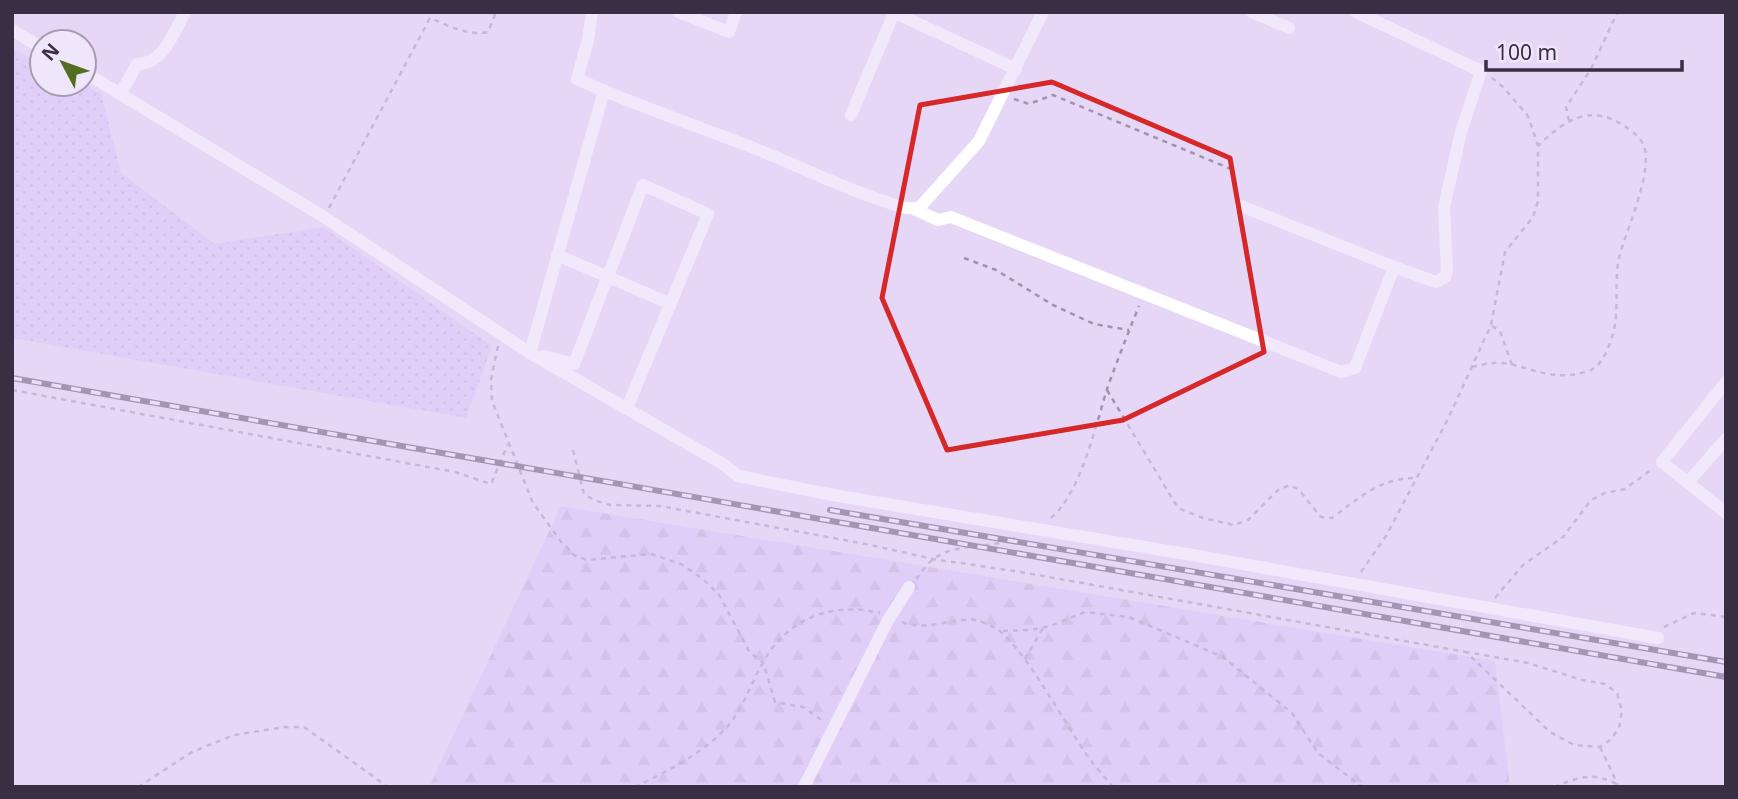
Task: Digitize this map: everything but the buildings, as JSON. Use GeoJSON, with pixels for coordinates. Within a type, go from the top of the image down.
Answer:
{"type":"FeatureCollection","features":[{"type":"Feature","properties":{"kind":"street"},"geometry":{"type":"LineString","coordinates":[[121,93],[137,64],[147,64],[160,55],[185,12]]}},
{"type":"Feature","properties":{"kind":"street"},"geometry":{"type":"LineString","coordinates":[[592,12],[588,40],[577,79],[883,201],[914,209],[938,220],[951,217],[1341,372],[1355,368],[1394,267]]}},
{"type":"Feature","properties":{"kind":"street"},"geometry":{"type":"LineString","coordinates":[[678,12],[729,32],[736,12]]}},
{"type":"Feature","properties":{"kind":"street"},"geometry":{"type":"LineString","coordinates":[[914,209],[920,207],[979,141],[1043,12]]}},
{"type":"Feature","properties":{"kind":"street"},"geometry":{"type":"LineString","coordinates":[[1252,12],[1289,28]]}},
{"type":"Feature","properties":{"kind":"street"},"geometry":{"type":"LineString","coordinates":[[1241,206],[1436,282],[1445,277],[1444,207],[1461,132],[1481,71],[1356,12]]}},
{"type":"Feature","properties":{"kind":"street"},"geometry":{"type":"LineString","coordinates":[[851,114],[893,13],[916,17],[1016,69]]}},
{"type":"Feature","properties":{"kind":"street"},"geometry":{"type":"LineString","coordinates":[[12,30],[28,40]]}},
{"type":"Feature","properties":{"kind":"street"},"geometry":{"type":"LineString","coordinates":[[98,80],[324,217],[530,352],[723,464],[737,476],[833,495],[1654,637]]}},
{"type":"Feature","properties":{"kind":"street"},"geometry":{"type":"LineString","coordinates":[[530,352],[604,91]]}},
{"type":"Feature","properties":{"kind":"street"},"geometry":{"type":"LineString","coordinates":[[530,352],[574,364],[643,185],[708,214],[627,408]]}},
{"type":"Feature","properties":{"kind":"street"},"geometry":{"type":"LineString","coordinates":[[558,255],[671,304]]}},
{"type":"Feature","properties":{"kind":"street"},"geometry":{"type":"LineString","coordinates":[[1726,382],[1662,462],[1726,513]]}},
{"type":"Feature","properties":{"kind":"street"},"geometry":{"type":"LineString","coordinates":[[1688,482],[1726,439]]}},
{"type":"Feature","properties":{"kind":"street"},"geometry":{"type":"LineString","coordinates":[[804,787],[890,617],[909,587]]}},
{"type":"Feature","properties":{"kind":"path"},"geometry":{"type":"LineString","coordinates":[[324,217],[430,19],[477,34],[488,32],[496,12]]}},
{"type":"Feature","properties":{"kind":"path"},"geometry":{"type":"LineString","coordinates":[[1569,121],[1566,107],[1591,69],[1617,13]]}},
{"type":"Feature","properties":{"kind":"path"},"geometry":{"type":"LineString","coordinates":[[1353,583],[1385,536],[1448,419],[1491,325],[1505,252],[1533,217],[1538,201],[1538,146],[1528,116],[1491,77]]}},
{"type":"Feature","properties":{"kind":"path"},"geometry":{"type":"LineString","coordinates":[[1006,88],[1015,99],[1029,104],[1053,95],[1231,169]]}},
{"type":"Feature","properties":{"kind":"path"},"geometry":{"type":"LineString","coordinates":[[1472,367],[1486,363],[1512,365],[1538,373],[1563,376],[1591,370],[1601,361],[1614,331],[1619,256],[1636,208],[1646,166],[1645,146],[1636,134],[1605,117],[1588,113],[1553,131],[1538,146]]}},
{"type":"Feature","properties":{"kind":"path"},"geometry":{"type":"LineString","coordinates":[[964,258],[996,270],[1053,305],[1094,324],[1129,330]]}},
{"type":"Feature","properties":{"kind":"path"},"geometry":{"type":"LineString","coordinates":[[909,587],[933,559],[952,549],[1001,544],[1036,528],[1058,512],[1074,488],[1144,293]]}},
{"type":"Feature","properties":{"kind":"path"},"geometry":{"type":"LineString","coordinates":[[1491,325],[1500,331],[1512,365]]}},
{"type":"Feature","properties":{"kind":"path"},"geometry":{"type":"LineString","coordinates":[[492,327],[498,347],[491,379],[492,401],[533,503],[562,543],[574,555],[587,560],[651,554],[681,564],[703,579],[719,595],[750,653],[763,662],[775,702],[803,707],[833,729]]}},
{"type":"Feature","properties":{"kind":"path"},"geometry":{"type":"LineString","coordinates":[[12,390],[455,472],[491,484],[508,444]]}},
{"type":"Feature","properties":{"kind":"path"},"geometry":{"type":"LineString","coordinates":[[1107,390],[1178,508],[1203,518],[1234,524],[1248,520],[1278,490],[1290,485],[1299,490],[1321,517],[1332,518],[1384,482],[1416,478]]}},
{"type":"Feature","properties":{"kind":"path"},"geometry":{"type":"LineString","coordinates":[[573,450],[584,494],[610,505],[660,506],[933,559],[1021,572],[1528,663],[1582,680],[1605,684],[1616,693],[1622,712],[1619,729],[1600,747],[1574,745],[1550,732],[1466,652]]}},
{"type":"Feature","properties":{"kind":"path"},"geometry":{"type":"LineString","coordinates":[[1488,607],[1523,565],[1563,537],[1591,500],[1605,493],[1625,489],[1662,462]]}},
{"type":"Feature","properties":{"kind":"path"},"geometry":{"type":"LineString","coordinates":[[635,787],[687,760],[725,730],[738,712],[779,637],[808,617],[836,610],[864,610],[890,617],[906,625],[975,620],[996,627],[1025,659],[1089,758],[1113,787]]}},
{"type":"Feature","properties":{"kind":"path"},"geometry":{"type":"LineString","coordinates":[[1001,631],[1031,630],[1085,612],[1129,617],[1223,657],[1292,713],[1318,753],[1362,787]]}},
{"type":"Feature","properties":{"kind":"path"},"geometry":{"type":"LineString","coordinates":[[1654,637],[1675,621],[1694,613],[1726,617]]}},
{"type":"Feature","properties":{"kind":"path"},"geometry":{"type":"LineString","coordinates":[[1025,659],[1043,627]]}},
{"type":"Feature","properties":{"kind":"path"},"geometry":{"type":"LineString","coordinates":[[138,787],[192,752],[234,734],[285,727],[304,727],[388,787]]}},
{"type":"Feature","properties":{"kind":"path"},"geometry":{"type":"LineString","coordinates":[[1600,747],[1620,786]]}},
{"type":"Feature","properties":{"kind":"path"},"geometry":{"type":"LineString","coordinates":[[1554,787],[1577,778],[1597,776],[1620,786]]}},
{"type":"Feature","properties":{"kind":"highlighted area"},"geometry":{"type":"Polygon","coordinates":[[[1052,82],[1230,158],[1264,352],[1123,420],[947,450],[882,298],[920,105],[1052,82]]]}},
{"type":"Feature","properties":{"kind":"green space"},"geometry":{"type":"Polygon","coordinates":[[[12,48],[28,57],[28,98],[98,98],[98,92],[101,94],[121,173],[215,244],[323,227],[492,346],[466,418],[12,338],[12,48]]]}},
{"type":"Feature","properties":{"kind":"green space"},"geometry":{"type":"Polygon","coordinates":[[[561,506],[1495,661],[1510,787],[429,787],[561,506]]]}},
{"type":"Feature","properties":{"kind":"railway"},"geometry":{"type":"LineString","coordinates":[[12,378],[1726,677]]}},
{"type":"Feature","properties":{"kind":"railway"},"geometry":{"type":"LineString","coordinates":[[830,510],[1726,662]]}}]}
